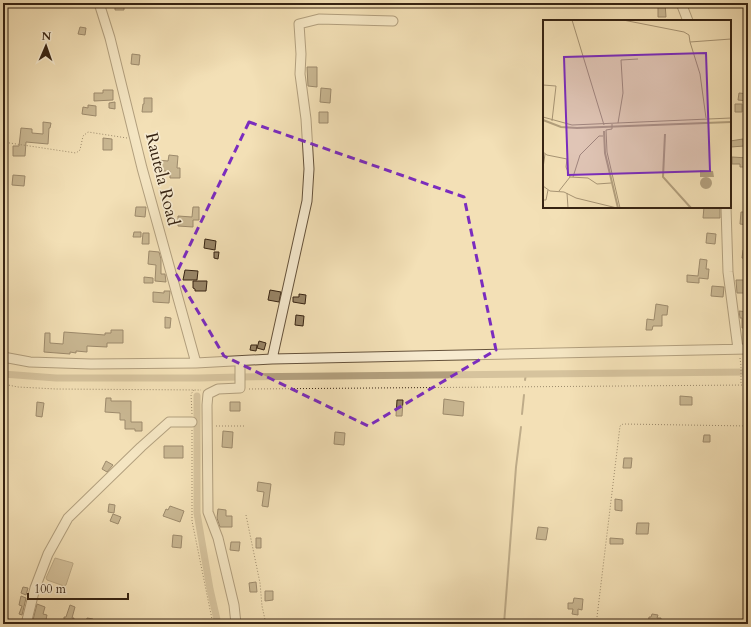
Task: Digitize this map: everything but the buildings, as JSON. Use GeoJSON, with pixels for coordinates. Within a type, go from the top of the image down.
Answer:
{"type":"FeatureCollection","features":[{"type":"Feature","properties":{"kind":"street","name":"Rautela Road"},"geometry":{"type":"LineString","coordinates":[[99,3],[110,38],[136,138],[142,168],[196,364]]}},
{"type":"Feature","properties":{"kind":"street"},"geometry":{"type":"LineString","coordinates":[[682,3],[688,20]]}},
{"type":"Feature","properties":{"kind":"street"},"geometry":{"type":"LineString","coordinates":[[272,359],[307,201],[309,169],[306,119],[300,74],[301,54],[299,24],[319,19],[393,21]]}},
{"type":"Feature","properties":{"kind":"street"},"geometry":{"type":"LineString","coordinates":[[726,208],[728,272],[738,349]]}},
{"type":"Feature","properties":{"kind":"street"},"geometry":{"type":"LineString","coordinates":[[3,357],[30,362],[91,364],[196,364],[240,363],[272,359],[748,349]]}},
{"type":"Feature","properties":{"kind":"street"},"geometry":{"type":"LineString","coordinates":[[236,624],[234,605],[218,538],[208,512],[207,426],[208,394],[218,389],[240,386],[240,363]]}},
{"type":"Feature","properties":{"kind":"street"},"geometry":{"type":"LineString","coordinates":[[26,624],[35,588],[48,554],[68,518],[169,422],[192,422]]}},
{"type":"Feature","properties":{"kind":"street"},"geometry":{"type":"LineString","coordinates":[[3,620],[4,624]]}},
{"type":"Feature","properties":{"kind":"path"},"geometry":{"type":"LineString","coordinates":[[3,142],[76,153],[80,150],[83,136],[88,132],[131,139],[136,138]]}},
{"type":"Feature","properties":{"kind":"path"},"geometry":{"type":"LineString","coordinates":[[741,366],[741,385]]}},
{"type":"Feature","properties":{"kind":"path"},"geometry":{"type":"LineString","coordinates":[[3,384],[18,387],[56,389],[203,390],[208,394]]}},
{"type":"Feature","properties":{"kind":"path"},"geometry":{"type":"LineString","coordinates":[[240,386],[265,390],[748,385]]}},
{"type":"Feature","properties":{"kind":"path"},"geometry":{"type":"LineString","coordinates":[[194,390],[191,394],[192,521],[213,624]]}},
{"type":"Feature","properties":{"kind":"path"},"geometry":{"type":"LineString","coordinates":[[597,617],[620,426],[623,424],[748,426]]}},
{"type":"Feature","properties":{"kind":"path"},"geometry":{"type":"LineString","coordinates":[[207,426],[246,426]]}},
{"type":"Feature","properties":{"kind":"path"},"geometry":{"type":"LineString","coordinates":[[246,515],[260,583],[262,606],[266,624]]}},
{"type":"Feature","properties":{"kind":"highlighted area"},"geometry":{"type":"Polygon","coordinates":[[[249,122],[464,197],[496,350],[368,426],[224,356],[176,274],[249,122]]]}},
{"type":"Feature","properties":{"kind":"shaded area"},"geometry":{"type":"Polygon","coordinates":[[[55,558],[73,563],[66,585],[64,586],[47,580],[46,578],[55,558]]]}},
{"type":"Feature","properties":{"kind":"waterway"},"geometry":{"type":"LineString","coordinates":[[3,374],[56,378],[199,378],[748,372]]}},
{"type":"Feature","properties":{"kind":"waterway"},"geometry":{"type":"LineString","coordinates":[[525,380],[526,374]]}},
{"type":"Feature","properties":{"kind":"waterway"},"geometry":{"type":"LineString","coordinates":[[522,414],[524,395]]}},
{"type":"Feature","properties":{"kind":"waterway"},"geometry":{"type":"LineString","coordinates":[[197,396],[197,513],[210,589],[218,624]]}},
{"type":"Feature","properties":{"kind":"waterway"},"geometry":{"type":"LineString","coordinates":[[504,624],[516,467],[521,427]]}}]}
